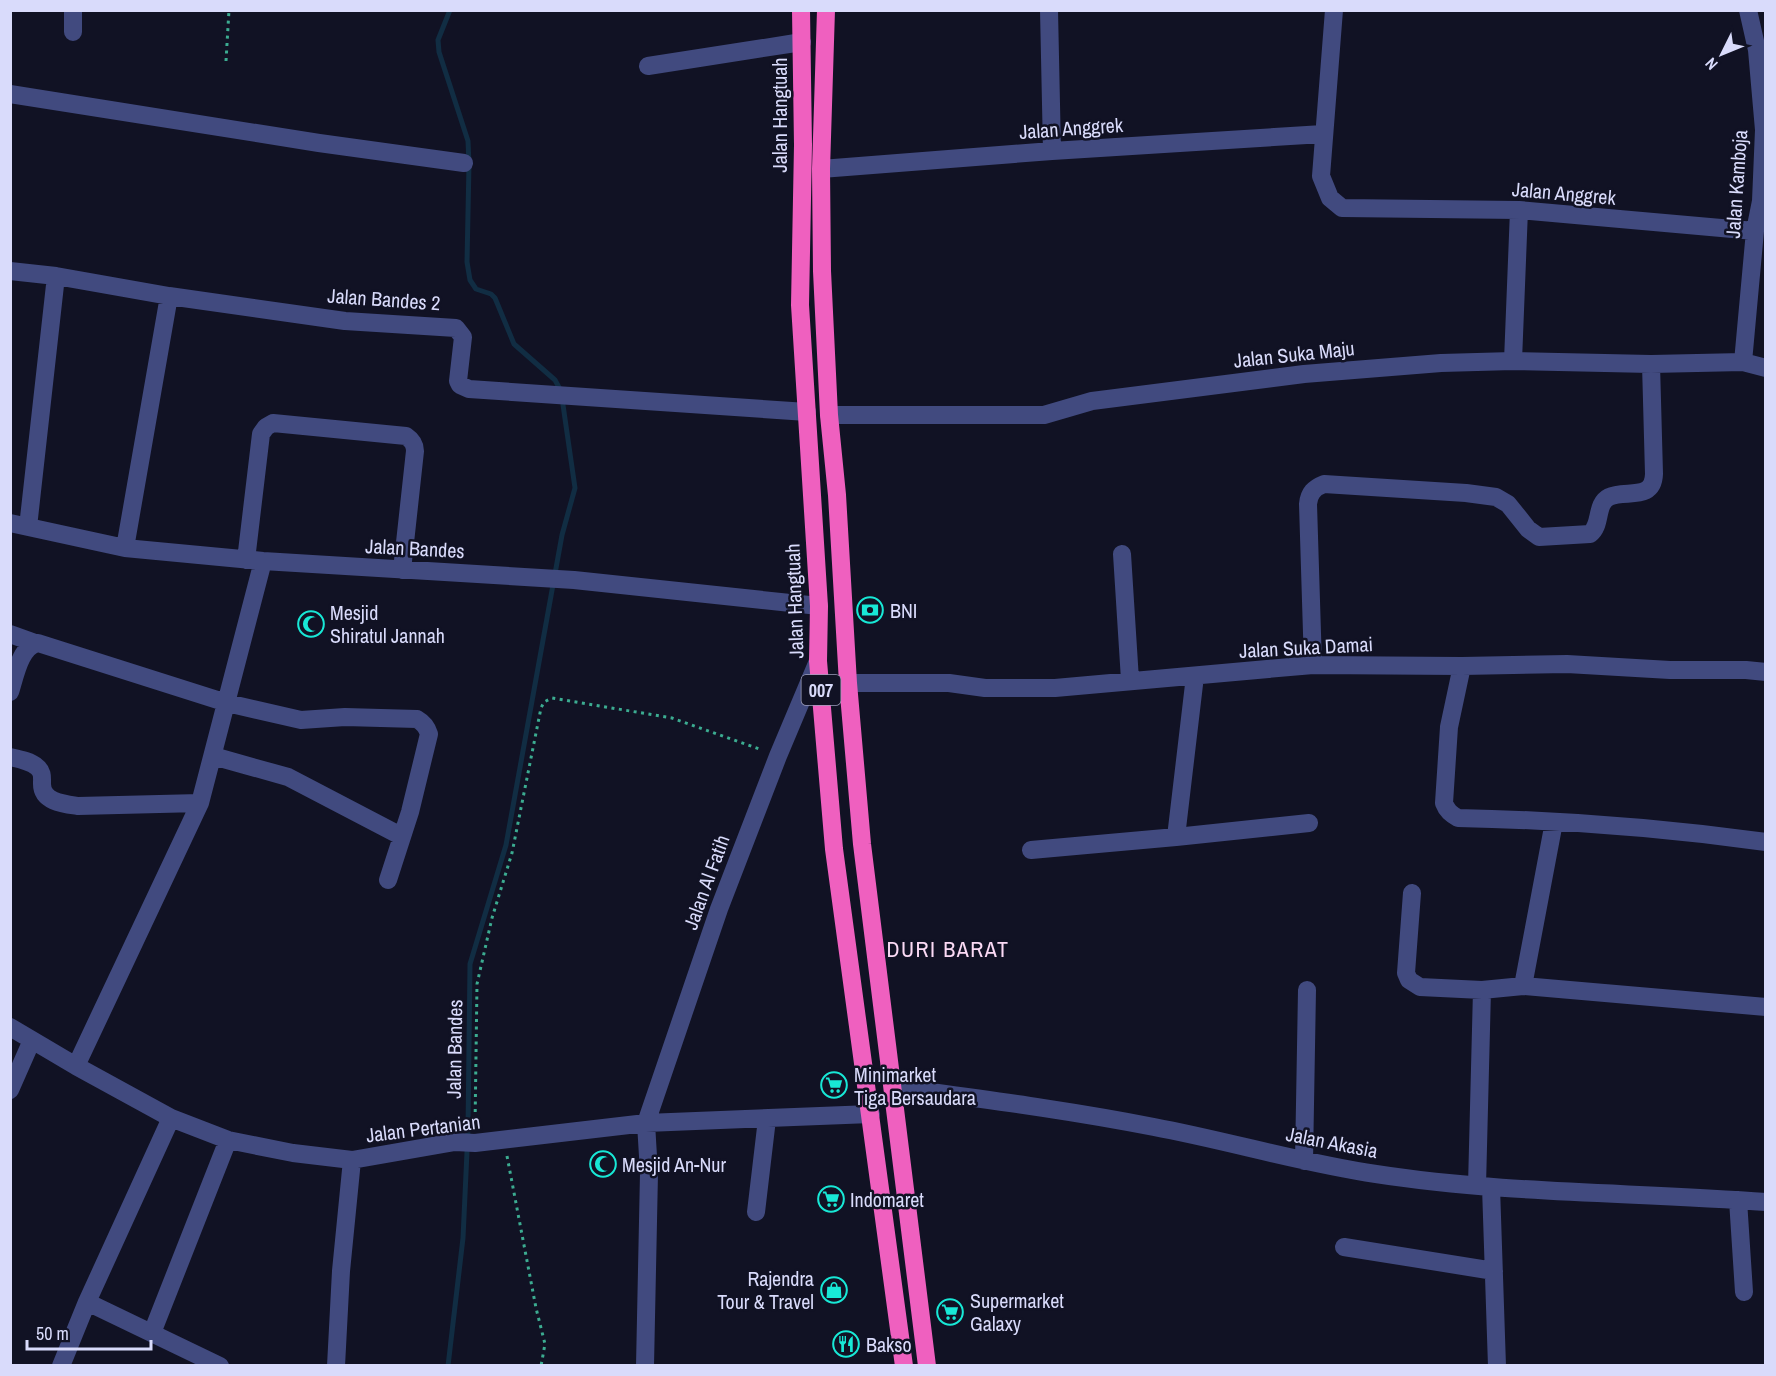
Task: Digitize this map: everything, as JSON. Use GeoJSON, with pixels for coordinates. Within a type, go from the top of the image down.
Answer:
{"type":"FeatureCollection","features":[{"type":"Feature","properties":{"kind":"highway","name":"Jalan Hangtuah"},"geometry":{"type":"LineString","coordinates":[[801,10],[803,145],[800,305],[819,606],[818,661],[834,849],[904,1365]]}},
{"type":"Feature","properties":{"kind":"highway","name":"007"},"geometry":{"type":"LineString","coordinates":[[826,10],[821,169],[822,272],[829,415],[837,495],[848,683],[862,844],[927,1365]]}},
{"type":"Feature","properties":{"kind":"highway"},"geometry":{"type":"LineString","coordinates":[[812,496],[837,495]]}},
{"type":"Feature","properties":{"kind":"street"},"geometry":{"type":"LineString","coordinates":[[73,32],[74,10]]}},
{"type":"Feature","properties":{"kind":"street"},"geometry":{"type":"LineString","coordinates":[[1048,10],[1052,151]]}},
{"type":"Feature","properties":{"kind":"street","name":"Jalan Anggrek"},"geometry":{"type":"LineString","coordinates":[[1334,10],[1321,176],[1330,198],[1342,208],[1520,210],[1755,231]]}},
{"type":"Feature","properties":{"kind":"street","name":"Jalan Kamboja"},"geometry":{"type":"LineString","coordinates":[[1743,362],[1755,231],[1763,202],[1764,130],[1761,50],[1748,10]]}},
{"type":"Feature","properties":{"kind":"street"},"geometry":{"type":"LineString","coordinates":[[648,66],[802,42]]}},
{"type":"Feature","properties":{"kind":"street"},"geometry":{"type":"LineString","coordinates":[[10,94],[319,143],[464,162]]}},
{"type":"Feature","properties":{"kind":"street","name":"Jalan Anggrek"},"geometry":{"type":"LineString","coordinates":[[821,169],[1052,151],[1323,134]]}},
{"type":"Feature","properties":{"kind":"street"},"geometry":{"type":"LineString","coordinates":[[1513,360],[1520,210]]}},
{"type":"Feature","properties":{"kind":"street","name":"Jalan Bandes 2"},"geometry":{"type":"LineString","coordinates":[[10,271],[56,276],[169,296],[345,321],[456,328],[463,337],[458,374],[460,385],[469,389],[807,412]]}},
{"type":"Feature","properties":{"kind":"street"},"geometry":{"type":"LineString","coordinates":[[19,525],[56,276]]}},
{"type":"Feature","properties":{"kind":"street"},"geometry":{"type":"LineString","coordinates":[[125,548],[169,296]]}},
{"type":"Feature","properties":{"kind":"street","name":"Jalan Suka Maju"},"geometry":{"type":"LineString","coordinates":[[829,415],[1044,415],[1092,401],[1304,374],[1441,363],[1513,360],[1651,364],[1743,362],[1766,368]]}},
{"type":"Feature","properties":{"kind":"street"},"geometry":{"type":"LineString","coordinates":[[1313,665],[1308,504],[1313,490],[1324,484],[1496,497],[1508,504],[1527,530],[1539,537],[1590,534],[1597,525],[1601,506],[1605,500],[1612,496],[1644,491],[1653,483],[1651,364]]}},
{"type":"Feature","properties":{"kind":"street"},"geometry":{"type":"LineString","coordinates":[[76,1066],[200,803],[227,703],[255,561],[261,434],[266,427],[273,423],[406,436],[411,439],[415,451],[402,570]]}},
{"type":"Feature","properties":{"kind":"street","name":"Jalan Bandes"},"geometry":{"type":"LineString","coordinates":[[19,525],[125,548],[255,561],[574,580],[819,606]]}},
{"type":"Feature","properties":{"kind":"street"},"geometry":{"type":"LineString","coordinates":[[1122,554],[1130,680]]}},
{"type":"Feature","properties":{"kind":"street"},"geometry":{"type":"LineString","coordinates":[[10,634],[227,703],[301,720],[365,717],[422,721],[429,734],[410,812],[388,880]]}},
{"type":"Feature","properties":{"kind":"street"},"geometry":{"type":"LineString","coordinates":[[10,692],[21,659],[29,647],[35,643]]}},
{"type":"Feature","properties":{"kind":"street","name":"Jalan Al Fatih"},"geometry":{"type":"LineString","coordinates":[[646,1123],[719,909],[778,756],[818,661]]}},
{"type":"Feature","properties":{"kind":"street","name":"Jalan Suka Damai"},"geometry":{"type":"LineString","coordinates":[[848,683],[949,682],[985,688],[1055,688],[1313,665],[1567,664],[1670,670],[1766,672]]}},
{"type":"Feature","properties":{"kind":"street"},"geometry":{"type":"LineString","coordinates":[[1462,666],[1449,727],[1444,803],[1446,808],[1458,818],[1554,822],[1727,837],[1766,843]]}},
{"type":"Feature","properties":{"kind":"street"},"geometry":{"type":"LineString","coordinates":[[1176,837],[1195,676]]}},
{"type":"Feature","properties":{"kind":"street"},"geometry":{"type":"LineString","coordinates":[[213,756],[288,777],[401,836]]}},
{"type":"Feature","properties":{"kind":"street"},"geometry":{"type":"LineString","coordinates":[[10,757],[38,767],[45,794],[55,801],[78,806],[200,803]]}},
{"type":"Feature","properties":{"kind":"street"},"geometry":{"type":"LineString","coordinates":[[1523,987],[1554,822]]}},
{"type":"Feature","properties":{"kind":"street"},"geometry":{"type":"LineString","coordinates":[[1031,850],[1309,824]]}},
{"type":"Feature","properties":{"kind":"street"},"geometry":{"type":"LineString","coordinates":[[1412,893],[1406,974],[1409,980],[1420,987],[1482,990],[1523,987],[1766,1007]]}},
{"type":"Feature","properties":{"kind":"street"},"geometry":{"type":"LineString","coordinates":[[1304,1161],[1307,990]]}},
{"type":"Feature","properties":{"kind":"street"},"geometry":{"type":"LineString","coordinates":[[1482,990],[1484,1187],[1494,1270],[1497,1365]]}},
{"type":"Feature","properties":{"kind":"street","name":"Jalan Pertanian"},"geometry":{"type":"LineString","coordinates":[[10,1027],[171,1118],[228,1140],[293,1153],[352,1160],[467,1143],[646,1123],[871,1114]]}},
{"type":"Feature","properties":{"kind":"street"},"geometry":{"type":"LineString","coordinates":[[10,1090],[32,1040]]}},
{"type":"Feature","properties":{"kind":"street","name":"Jalan Akasia"},"geometry":{"type":"LineString","coordinates":[[894,1086],[1156,1127],[1304,1161],[1376,1174],[1484,1187],[1766,1202]]}},
{"type":"Feature","properties":{"kind":"street"},"geometry":{"type":"LineString","coordinates":[[61,1365],[87,1302],[171,1118]]}},
{"type":"Feature","properties":{"kind":"street"},"geometry":{"type":"LineString","coordinates":[[756,1212],[767,1119]]}},
{"type":"Feature","properties":{"kind":"street"},"geometry":{"type":"LineString","coordinates":[[645,1365],[649,1173],[646,1123]]}},
{"type":"Feature","properties":{"kind":"street"},"geometry":{"type":"LineString","coordinates":[[152,1333],[228,1140]]}},
{"type":"Feature","properties":{"kind":"street"},"geometry":{"type":"LineString","coordinates":[[336,1365],[341,1271],[352,1160]]}},
{"type":"Feature","properties":{"kind":"street"},"geometry":{"type":"LineString","coordinates":[[1738,1200],[1744,1292]]}},
{"type":"Feature","properties":{"kind":"street"},"geometry":{"type":"LineString","coordinates":[[1344,1247],[1494,1270]]}},
{"type":"Feature","properties":{"kind":"street"},"geometry":{"type":"LineString","coordinates":[[87,1302],[220,1365]]}},
{"type":"Feature","properties":{"kind":"path"},"geometry":{"type":"LineString","coordinates":[[226,61],[229,10]]}},
{"type":"Feature","properties":{"kind":"path","name":"Jalan Bandes"},"geometry":{"type":"LineString","coordinates":[[467,1143],[477,984],[492,918],[512,853],[544,702],[552,698],[672,718],[778,756]]}},
{"type":"Feature","properties":{"kind":"path"},"geometry":{"type":"LineString","coordinates":[[504,1140],[545,1344],[541,1365]]}},
{"type":"Feature","properties":{"kind":"waterway"},"geometry":{"type":"LineString","coordinates":[[448,1366],[463,1238],[468,1130],[470,964],[506,845],[562,535],[575,488],[561,391],[555,380],[514,344],[495,298],[491,294],[476,289],[470,280],[467,262],[468,141],[439,52],[438,40],[450,10]]}},
{"type":"Feature","properties":{"kind":"place","name":"BNI"},"geometry":{"type":"Point","coordinates":[870,610]}},
{"type":"Feature","properties":{"kind":"place","name":"Mesjid Shiratul Jannah"},"geometry":{"type":"Point","coordinates":[311,624]}},
{"type":"Feature","properties":{"kind":"place","name":"Minimarket Tiga Bersaudara"},"geometry":{"type":"Point","coordinates":[834,1085]}},
{"type":"Feature","properties":{"kind":"place","name":"Mesjid An-Nur"},"geometry":{"type":"Point","coordinates":[603,1164]}},
{"type":"Feature","properties":{"kind":"place","name":"Indomaret"},"geometry":{"type":"Point","coordinates":[831,1199]}},
{"type":"Feature","properties":{"kind":"place","name":"Rajendra Tour & Travel"},"geometry":{"type":"Point","coordinates":[834,1290]}},
{"type":"Feature","properties":{"kind":"place","name":"Supermarket Galaxy"},"geometry":{"type":"Point","coordinates":[950,1312]}},
{"type":"Feature","properties":{"kind":"place","name":"Bakso"},"geometry":{"type":"Point","coordinates":[846,1344]}},
{"type":"Feature","properties":{"kind":"district","name":"DURI BARAT"},"geometry":{"type":"Point","coordinates":[948,949]}}]}
